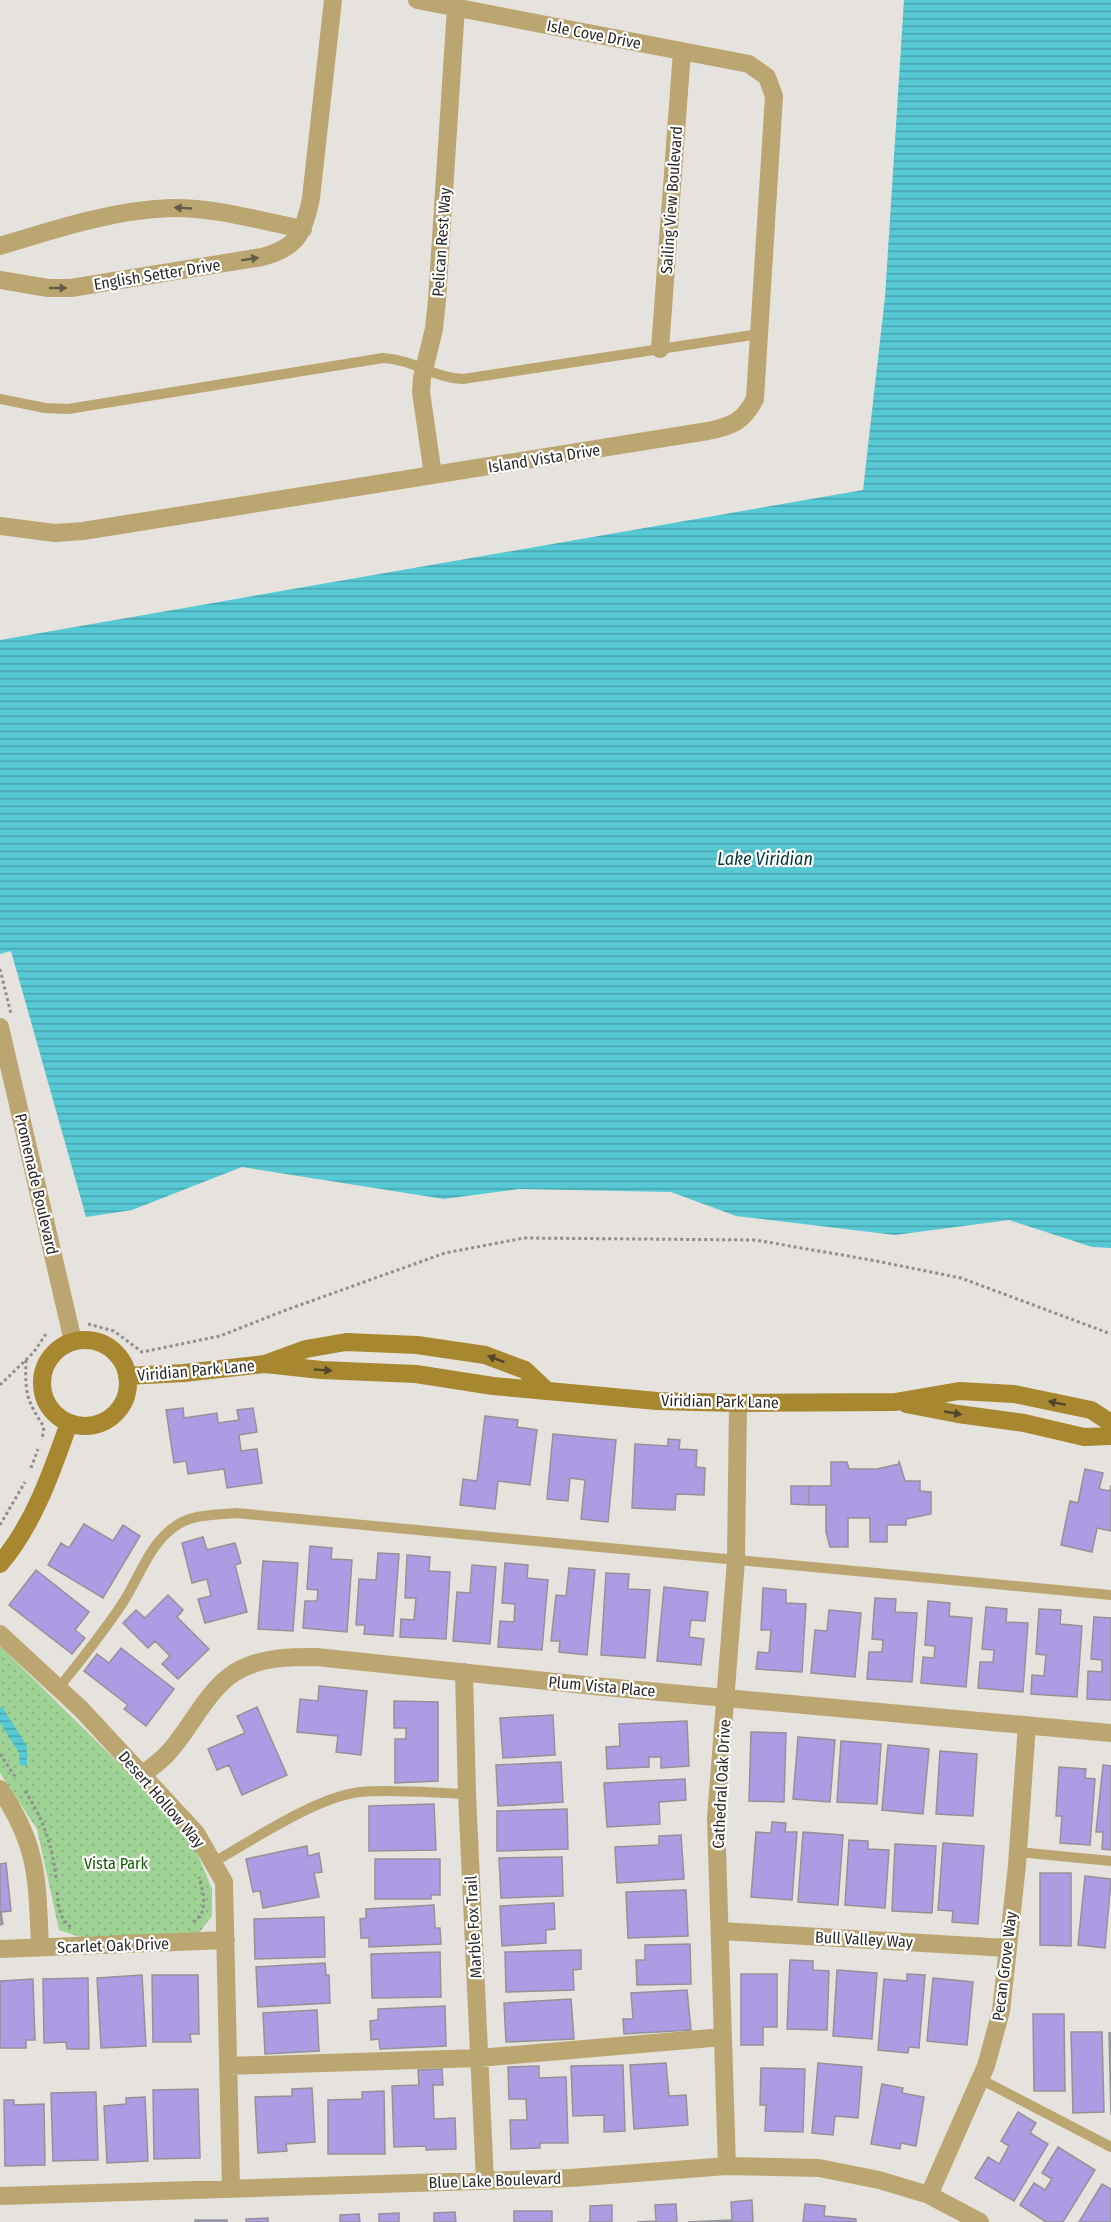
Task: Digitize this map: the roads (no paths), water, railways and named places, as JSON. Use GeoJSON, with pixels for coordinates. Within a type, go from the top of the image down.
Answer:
{"type":"FeatureCollection","features":[{"type":"Feature","properties":{"kind":"street"},"geometry":{"type":"LineString","coordinates":[[0,246],[134,210],[173,208],[206,210],[303,229],[310,198],[333,0]]}},
{"type":"Feature","properties":{"kind":"street","name":"Isle Cove Drive"},"geometry":{"type":"LineString","coordinates":[[417,0],[749,64],[767,77]]}},
{"type":"Feature","properties":{"kind":"street","name":"Pelican Rest Way"},"geometry":{"type":"LineString","coordinates":[[433,475],[422,410],[422,385],[434,329],[437,300],[456,7]]}},
{"type":"Feature","properties":{"kind":"street","name":"Sailing View Boulevard"},"geometry":{"type":"LineString","coordinates":[[660,349],[682,51]]}},
{"type":"Feature","properties":{"kind":"street","name":"Island Vista Drive"},"geometry":{"type":"LineString","coordinates":[[0,526],[55,533],[83,531],[727,427],[740,421],[755,399],[774,96],[767,77]]}},
{"type":"Feature","properties":{"kind":"street","name":"English Setter Drive"},"geometry":{"type":"LineString","coordinates":[[0,280],[48,288],[71,288],[262,257],[288,248],[303,229]]}},
{"type":"Feature","properties":{"kind":"street","name":"Promenade Boulevard"},"geometry":{"type":"LineString","coordinates":[[0,1027],[74,1341]]}},
{"type":"Feature","properties":{"kind":"street"},"geometry":{"type":"LineString","coordinates":[[74,1341],[97,1341],[108,1347],[124,1364],[127,1376],[125,1398],[112,1416],[91,1425],[69,1423],[58,1417],[44,1398],[42,1374],[46,1363],[53,1353],[74,1341]]}},
{"type":"Feature","properties":{"kind":"street","name":"Viridian Park Lane"},"geometry":{"type":"LineString","coordinates":[[265,1364],[306,1349],[346,1342],[417,1345],[485,1355],[525,1370],[545,1389]]}},
{"type":"Feature","properties":{"kind":"street","name":"Viridian Park Lane"},"geometry":{"type":"LineString","coordinates":[[127,1376],[184,1373],[265,1364],[321,1370],[416,1374],[493,1386],[545,1389],[588,1396],[738,1403],[895,1402],[959,1391],[1014,1394],[1091,1410],[1111,1423]]}},
{"type":"Feature","properties":{"kind":"street","name":"Viridian Park Lane"},"geometry":{"type":"LineString","coordinates":[[895,1402],[1024,1423],[1084,1437],[1111,1436]]}},
{"type":"Feature","properties":{"kind":"street","name":"Cathedral Oak Drive"},"geometry":{"type":"LineString","coordinates":[[727,2166],[716,1818],[736,1560],[738,1403]]}},
{"type":"Feature","properties":{"kind":"street"},"geometry":{"type":"LineString","coordinates":[[0,1564],[38,1504],[69,1423]]}},
{"type":"Feature","properties":{"kind":"street","name":"Desert Hollow Way"},"geometry":{"type":"LineString","coordinates":[[0,1634],[81,1709],[196,1833],[224,1882],[231,2188]]}},
{"type":"Feature","properties":{"kind":"street","name":"Plum Vista Place"},"geometry":{"type":"LineString","coordinates":[[142,1775],[167,1754],[193,1717],[224,1682],[241,1669],[255,1663],[279,1658],[316,1657],[594,1686],[1111,1733]]}},
{"type":"Feature","properties":{"kind":"street","name":"Marble Fox Trail"},"geometry":{"type":"LineString","coordinates":[[464,1672],[467,1794],[485,2181]]}},
{"type":"Feature","properties":{"kind":"street","name":"Pecan Grove Way"},"geometry":{"type":"LineString","coordinates":[[929,2195],[980,2079],[1001,2011],[1018,1852],[1027,1725]]}},
{"type":"Feature","properties":{"kind":"street"},"geometry":{"type":"LineString","coordinates":[[0,1789],[20,1822],[34,1863],[40,1947]]}},
{"type":"Feature","properties":{"kind":"street","name":"Bull Valley Way"},"geometry":{"type":"LineString","coordinates":[[720,1931],[1007,1948]]}},
{"type":"Feature","properties":{"kind":"street","name":"Scarlet Oak Drive"},"geometry":{"type":"LineString","coordinates":[[0,1949],[226,1940]]}},
{"type":"Feature","properties":{"kind":"street"},"geometry":{"type":"LineString","coordinates":[[228,2066],[480,2058],[723,2037]]}},
{"type":"Feature","properties":{"kind":"street","name":"Blue Lake Boulevard"},"geometry":{"type":"LineString","coordinates":[[0,2196],[571,2178],[727,2166],[819,2168],[879,2180],[929,2195],[980,2222]]}},
{"type":"Feature","properties":{"kind":"lane"},"geometry":{"type":"LineString","coordinates":[[0,399],[45,408],[68,409],[383,358],[405,360],[441,377],[463,379],[759,334]]}},
{"type":"Feature","properties":{"kind":"lane"},"geometry":{"type":"LineString","coordinates":[[58,1689],[123,1603],[146,1559],[162,1539],[178,1524],[203,1516],[236,1513],[1111,1595]]}},
{"type":"Feature","properties":{"kind":"lane"},"geometry":{"type":"LineString","coordinates":[[214,1862],[324,1802],[359,1792],[467,1794]]}},
{"type":"Feature","properties":{"kind":"lane"},"geometry":{"type":"LineString","coordinates":[[1018,1852],[1111,1861]]}},
{"type":"Feature","properties":{"kind":"lane"},"geometry":{"type":"LineString","coordinates":[[980,2079],[1111,2147]]}},
{"type":"Feature","properties":{"kind":"water","name":"Lake Viridian"},"geometry":{"type":"Polygon","coordinates":[[[904,0],[1111,0],[1111,1248],[1092,1247],[1009,1220],[895,1235],[736,1216],[671,1192],[519,1189],[444,1199],[242,1167],[132,1210],[86,1217],[11,951],[0,954],[0,640],[863,490],[885,297],[904,0]]]}},
{"type":"Feature","properties":{"kind":"water"},"geometry":{"type":"Polygon","coordinates":[[[0,1707],[3,1708],[27,1746],[27,1766],[20,1765],[19,1753],[0,1723],[0,1707]]]}},
{"type":"Feature","properties":{"kind":"park label","name":"Vista Park"},"geometry":{"type":"Point","coordinates":[116,1863]}}]}
